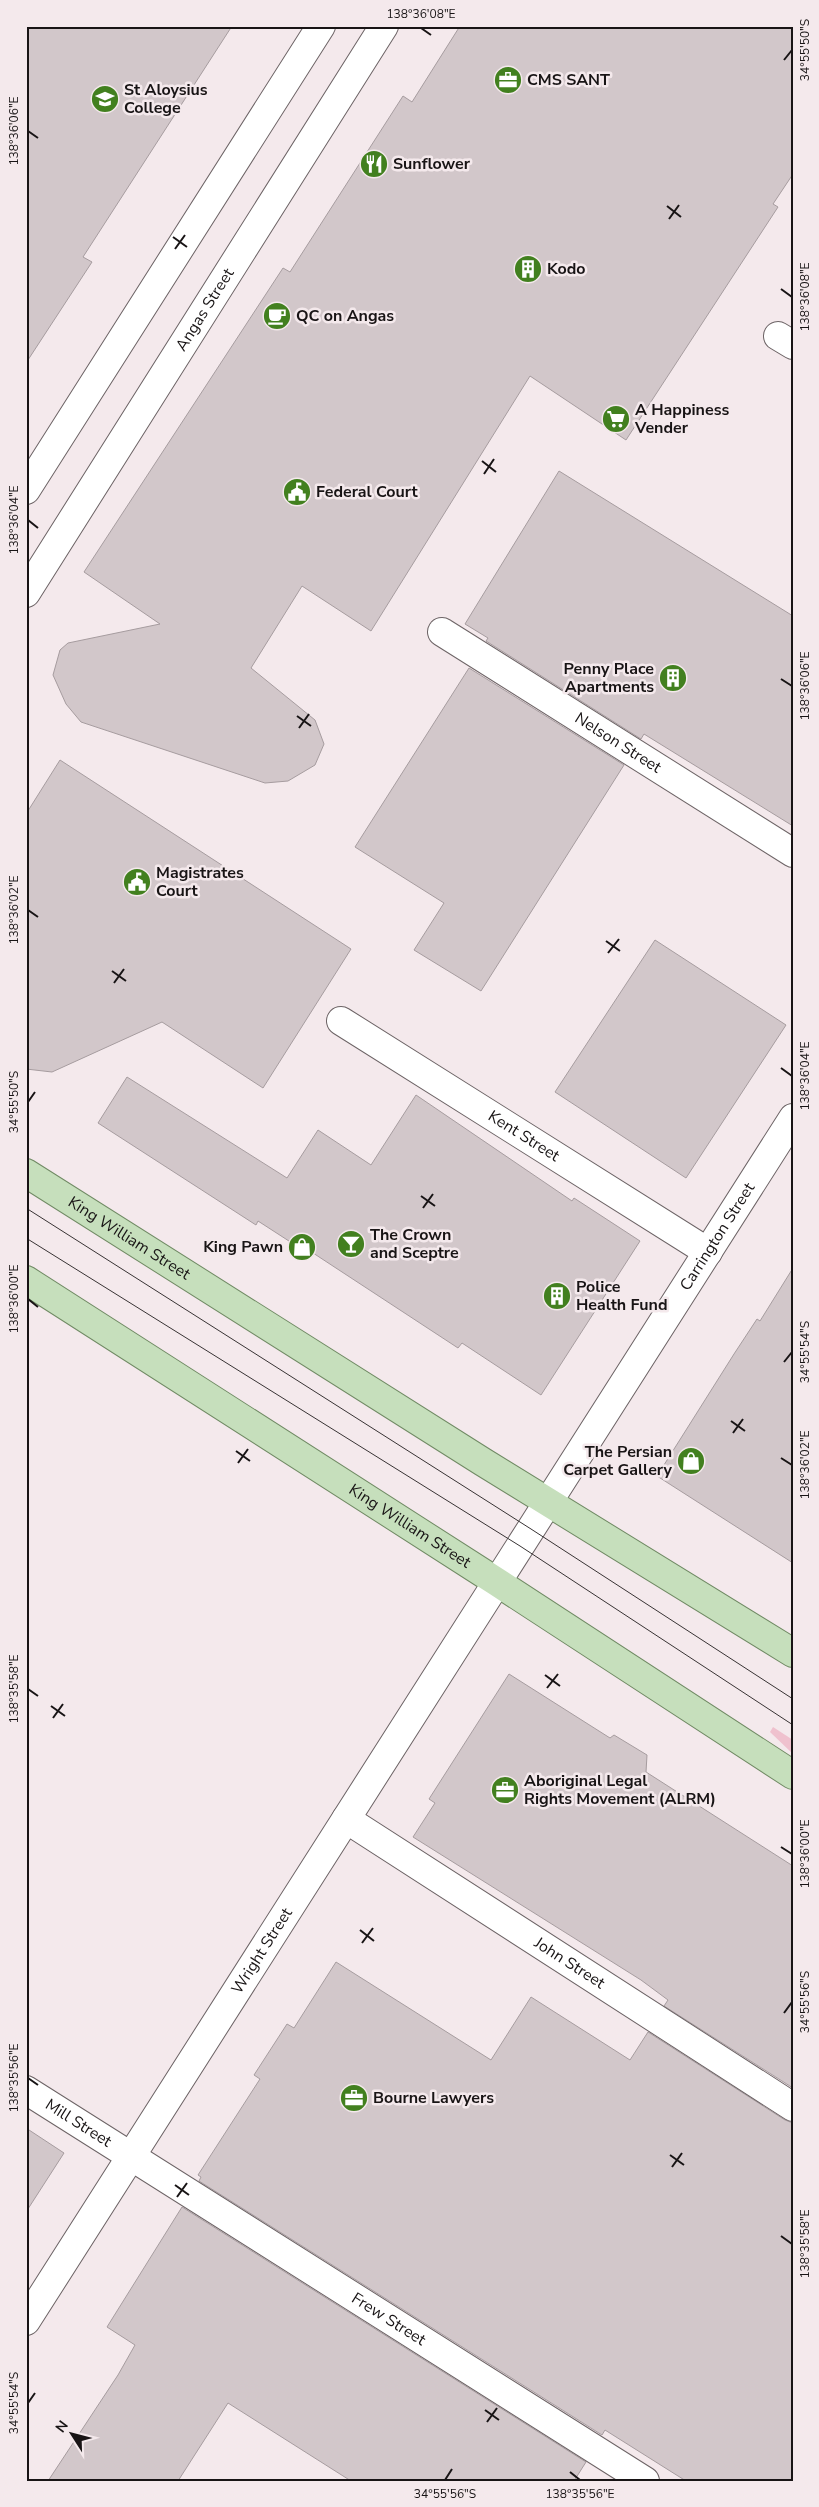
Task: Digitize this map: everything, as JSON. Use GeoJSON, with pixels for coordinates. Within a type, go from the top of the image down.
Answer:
{"type":"FeatureCollection","features":[{"type":"Feature","properties":{"kind":"main road","name":"King William Street"},"geometry":{"type":"LineString","coordinates":[[26,1173],[483,1462],[550,1501],[793,1653]]}},
{"type":"Feature","properties":{"kind":"main road","name":"King William Street"},"geometry":{"type":"LineString","coordinates":[[26,1280],[793,1774]]}},
{"type":"Feature","properties":{"kind":"street"},"geometry":{"type":"LineString","coordinates":[[26,490],[321,26]]}},
{"type":"Feature","properties":{"kind":"street","name":"Angas Street"},"geometry":{"type":"LineString","coordinates":[[26,593],[384,26]]}},
{"type":"Feature","properties":{"kind":"street","name":"Nelson Street"},"geometry":{"type":"LineString","coordinates":[[442,632],[793,853]]}},
{"type":"Feature","properties":{"kind":"street","name":"Kent Street"},"geometry":{"type":"LineString","coordinates":[[341,1021],[708,1252]]}},
{"type":"Feature","properties":{"kind":"street","name":"Carrington Street"},"geometry":{"type":"LineString","coordinates":[[497,1582],[793,1118]]}},
{"type":"Feature","properties":{"kind":"street","name":"Wright Street"},"geometry":{"type":"LineString","coordinates":[[26,2321],[497,1582]]}},
{"type":"Feature","properties":{"kind":"street","name":"John Street"},"geometry":{"type":"LineString","coordinates":[[346,1819],[793,2107]]}},
{"type":"Feature","properties":{"kind":"street","name":"Mill Street"},"geometry":{"type":"LineString","coordinates":[[26,2090],[131,2156]]}},
{"type":"Feature","properties":{"kind":"street","name":"Frew Street"},"geometry":{"type":"LineString","coordinates":[[131,2156],[646,2481]]}},
{"type":"Feature","properties":{"kind":"shaded area"},"geometry":{"type":"Polygon","coordinates":[[[773,1727],[793,1740],[793,1754],[770,1732],[773,1727]]]}},
{"type":"Feature","properties":{"kind":"building","name":"St Aloysius College"},"geometry":{"type":"Polygon","coordinates":[[[26,26],[232,26],[83,257],[92,262],[26,363],[26,26]]]}},
{"type":"Feature","properties":{"kind":"building"},"geometry":{"type":"Polygon","coordinates":[[[460,26],[793,26],[793,174],[773,204],[778,207],[626,440],[530,376],[371,631],[302,586],[251,668],[315,720],[324,744],[315,765],[288,781],[265,783],[81,722],[66,704],[53,675],[60,650],[68,643],[160,624],[84,572],[283,268],[290,272],[403,96],[412,102],[460,26]]]}},
{"type":"Feature","properties":{"kind":"building","name":"Penny Place Apartments"},"geometry":{"type":"Polygon","coordinates":[[[559,471],[793,616],[793,826],[644,734],[641,739],[486,641],[488,638],[465,624],[559,471]]]}},
{"type":"Feature","properties":{"kind":"building"},"geometry":{"type":"Polygon","coordinates":[[[469,668],[624,765],[481,991],[414,950],[444,903],[355,847],[469,668]]]}},
{"type":"Feature","properties":{"kind":"building","name":"Magistrates Court"},"geometry":{"type":"Polygon","coordinates":[[[60,760],[351,949],[263,1088],[162,1022],[52,1072],[26,1069],[26,814],[60,760]]]}},
{"type":"Feature","properties":{"kind":"building"},"geometry":{"type":"Polygon","coordinates":[[[655,940],[786,1025],[686,1178],[555,1092],[655,940]]]}},
{"type":"Feature","properties":{"kind":"building"},"geometry":{"type":"Polygon","coordinates":[[[127,1077],[287,1178],[318,1130],[371,1165],[416,1095],[572,1201],[574,1198],[640,1241],[541,1395],[462,1343],[458,1348],[310,1251],[309,1254],[258,1221],[256,1225],[98,1123],[127,1077]]]}},
{"type":"Feature","properties":{"kind":"building"},"geometry":{"type":"Polygon","coordinates":[[[793,1268],[793,1563],[657,1476],[734,1354],[757,1319],[760,1321],[793,1268]]]}},
{"type":"Feature","properties":{"kind":"building"},"geometry":{"type":"Polygon","coordinates":[[[509,1674],[610,1738],[614,1735],[647,1755],[646,1772],[793,1866],[793,2088],[664,2006],[668,2000],[641,1980],[413,1837],[435,1803],[429,1799],[509,1674]]]}},
{"type":"Feature","properties":{"kind":"building"},"geometry":{"type":"Polygon","coordinates":[[[336,1962],[491,2060],[531,1997],[630,2060],[648,2032],[785,2120],[793,2123],[793,2481],[686,2481],[605,2430],[602,2435],[199,2181],[201,2177],[198,2175],[260,2079],[254,2075],[287,2024],[294,2028],[336,1962]]]}},
{"type":"Feature","properties":{"kind":"building"},"geometry":{"type":"Polygon","coordinates":[[[26,2128],[64,2153],[26,2212],[26,2128]]]}},
{"type":"Feature","properties":{"kind":"building"},"geometry":{"type":"Polygon","coordinates":[[[182,2207],[586,2462],[574,2481],[351,2481],[228,2403],[178,2481],[48,2481],[118,2375],[135,2345],[107,2327],[182,2207]]]}},
{"type":"Feature","properties":{"kind":"tram line"},"geometry":{"type":"LineString","coordinates":[[26,1208],[531,1529],[793,1699]]}},
{"type":"Feature","properties":{"kind":"tram line"},"geometry":{"type":"LineString","coordinates":[[26,1238],[520,1546],[793,1725]]}},
{"type":"Feature","properties":{"kind":"place","name":"CMS SANT"},"geometry":{"type":"Point","coordinates":[508,80]}},
{"type":"Feature","properties":{"kind":"place","name":"St Aloysius College"},"geometry":{"type":"Point","coordinates":[105,99]}},
{"type":"Feature","properties":{"kind":"place","name":"Sunflower"},"geometry":{"type":"Point","coordinates":[374,164]}},
{"type":"Feature","properties":{"kind":"place","name":"Kodo"},"geometry":{"type":"Point","coordinates":[528,269]}},
{"type":"Feature","properties":{"kind":"place","name":"QC on Angas"},"geometry":{"type":"Point","coordinates":[277,316]}},
{"type":"Feature","properties":{"kind":"place","name":"A Happiness Vender"},"geometry":{"type":"Point","coordinates":[616,419]}},
{"type":"Feature","properties":{"kind":"place","name":"Federal Court"},"geometry":{"type":"Point","coordinates":[297,492]}},
{"type":"Feature","properties":{"kind":"place","name":"Penny Place Apartments"},"geometry":{"type":"Point","coordinates":[673,678]}},
{"type":"Feature","properties":{"kind":"place","name":"Magistrates Court"},"geometry":{"type":"Point","coordinates":[137,882]}},
{"type":"Feature","properties":{"kind":"place","name":"The Crown and Sceptre"},"geometry":{"type":"Point","coordinates":[351,1244]}},
{"type":"Feature","properties":{"kind":"place","name":"King Pawn"},"geometry":{"type":"Point","coordinates":[302,1247]}},
{"type":"Feature","properties":{"kind":"place","name":"Police Health Fund"},"geometry":{"type":"Point","coordinates":[557,1296]}},
{"type":"Feature","properties":{"kind":"place","name":"The Persian Carpet Gallery"},"geometry":{"type":"Point","coordinates":[691,1461]}},
{"type":"Feature","properties":{"kind":"place","name":"Aboriginal Legal Rights Movement (ALRM)"},"geometry":{"type":"Point","coordinates":[505,1790]}},
{"type":"Feature","properties":{"kind":"place","name":"Bourne Lawyers"},"geometry":{"type":"Point","coordinates":[354,2098]}}]}
